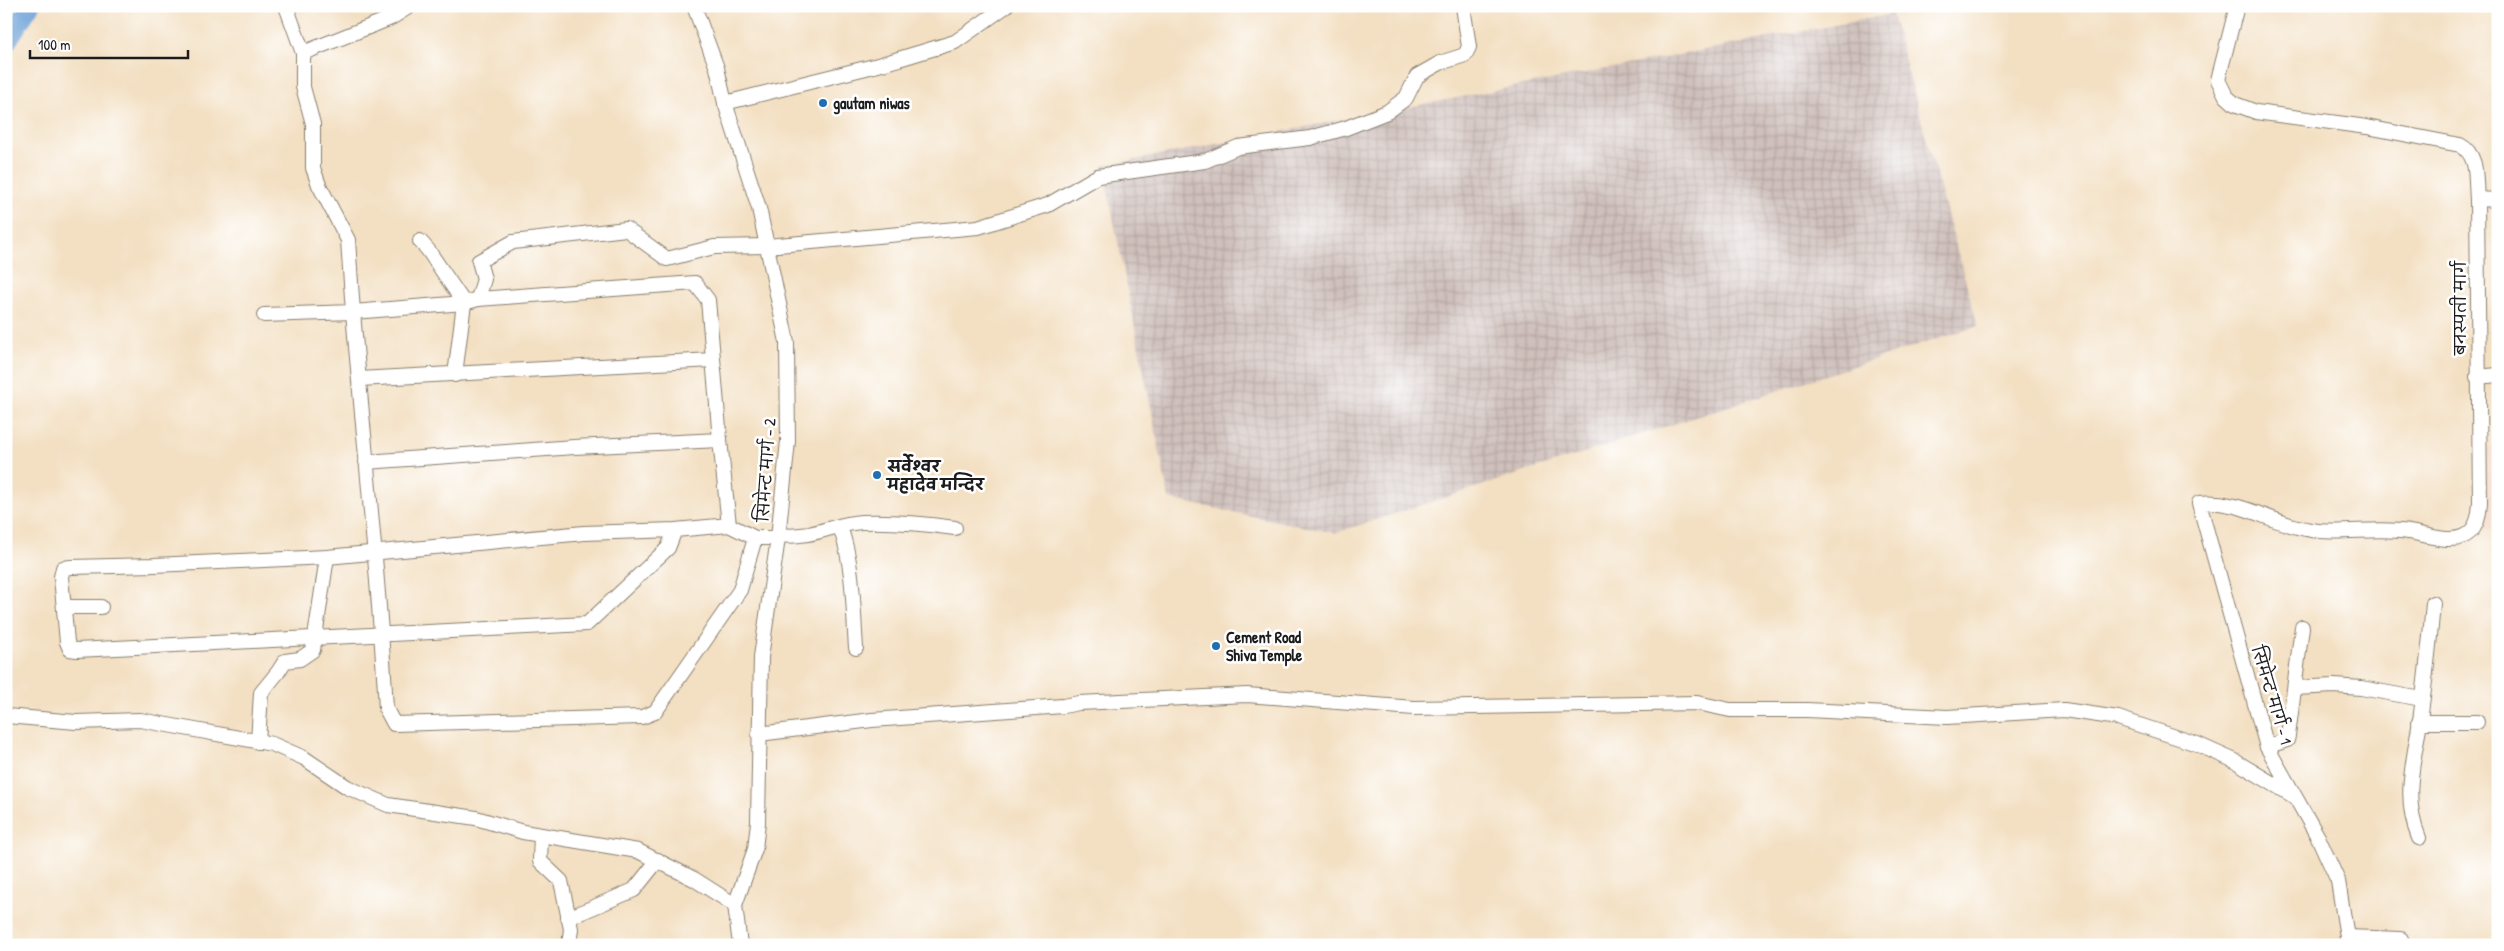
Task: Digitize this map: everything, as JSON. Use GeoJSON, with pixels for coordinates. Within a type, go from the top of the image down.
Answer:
{"type":"FeatureCollection","features":[{"type":"Feature","properties":{"kind":"street"},"geometry":{"type":"LineString","coordinates":[[286,6],[303,53],[303,87],[313,124],[313,168],[319,185],[348,240],[366,462],[376,551],[386,709],[394,724],[642,717],[655,712],[740,590],[756,538]]}},
{"type":"Feature","properties":{"kind":"street"},"geometry":{"type":"LineString","coordinates":[[303,53],[391,18],[410,6]]}},
{"type":"Feature","properties":{"kind":"street","name":"सिमेन्ट मार्ग - 2"},"geometry":{"type":"LineString","coordinates":[[694,6],[717,68],[725,103],[759,208],[787,342],[788,441],[778,536],[760,657],[758,822],[755,849],[735,906],[740,945]]}},
{"type":"Feature","properties":{"kind":"street"},"geometry":{"type":"LineString","coordinates":[[725,103],[882,64],[954,42],[1006,6]]}},
{"type":"Feature","properties":{"kind":"street"},"geometry":{"type":"LineString","coordinates":[[478,298],[484,286],[479,261],[513,242],[626,230],[668,259],[714,247],[767,246],[978,227],[1048,205],[1098,176],[1204,161],[1238,147],[1310,138],[1346,128],[1387,112],[1406,98],[1417,76],[1440,63],[1465,55],[1469,47],[1463,6]]}},
{"type":"Feature","properties":{"kind":"street","name":"बनस्पती मार्ग"},"geometry":{"type":"LineString","coordinates":[[2199,504],[2213,502],[2248,508],[2306,529],[2323,531],[2382,529],[2449,539],[2463,537],[2477,523],[2479,513],[2477,199],[2474,161],[2467,149],[2460,144],[2256,112],[2236,104],[2226,96],[2218,80],[2237,6]]}},
{"type":"Feature","properties":{"kind":"street"},"geometry":{"type":"LineString","coordinates":[[2477,199],[2498,200]]}},
{"type":"Feature","properties":{"kind":"street"},"geometry":{"type":"LineString","coordinates":[[420,241],[464,303],[455,375]]}},
{"type":"Feature","properties":{"kind":"street"},"geometry":{"type":"LineString","coordinates":[[264,315],[353,312],[464,303],[478,298],[695,284],[708,300],[729,525]]}},
{"type":"Feature","properties":{"kind":"street"},"geometry":{"type":"LineString","coordinates":[[359,379],[713,360]]}},
{"type":"Feature","properties":{"kind":"street"},"geometry":{"type":"LineString","coordinates":[[2478,377],[2498,376]]}},
{"type":"Feature","properties":{"kind":"street"},"geometry":{"type":"LineString","coordinates":[[366,462],[574,447],[720,440]]}},
{"type":"Feature","properties":{"kind":"street","name":"सिमेन्ट मार्ग - 1"},"geometry":{"type":"LineString","coordinates":[[2199,504],[2267,747],[2318,837],[2338,881],[2346,941]]}},
{"type":"Feature","properties":{"kind":"street"},"geometry":{"type":"LineString","coordinates":[[675,530],[668,548],[587,624],[382,632],[70,649],[61,577],[63,568],[71,566],[154,565],[327,557],[584,533],[675,530],[729,525],[756,538],[796,537],[861,522],[955,528]]}},
{"type":"Feature","properties":{"kind":"street"},"geometry":{"type":"LineString","coordinates":[[840,527],[848,558],[856,648]]}},
{"type":"Feature","properties":{"kind":"street"},"geometry":{"type":"LineString","coordinates":[[258,742],[261,693],[285,661],[300,659],[313,650],[327,557]]}},
{"type":"Feature","properties":{"kind":"street"},"geometry":{"type":"LineString","coordinates":[[2419,838],[2413,824],[2410,780],[2434,603]]}},
{"type":"Feature","properties":{"kind":"street"},"geometry":{"type":"LineString","coordinates":[[64,607],[101,607]]}},
{"type":"Feature","properties":{"kind":"street"},"geometry":{"type":"LineString","coordinates":[[2267,747],[2287,740],[2302,627]]}},
{"type":"Feature","properties":{"kind":"street"},"geometry":{"type":"LineString","coordinates":[[2295,688],[2334,686],[2361,688],[2422,699]]}},
{"type":"Feature","properties":{"kind":"street"},"geometry":{"type":"LineString","coordinates":[[760,734],[872,720],[1062,706],[1079,703],[1248,695],[1414,708],[1697,703],[1730,710],[1807,710],[1947,717],[2064,710],[2118,718],[2197,744],[2235,761],[2295,797]]}},
{"type":"Feature","properties":{"kind":"street"},"geometry":{"type":"LineString","coordinates":[[6,716],[76,722],[140,720],[272,744],[304,758],[347,787],[388,806],[476,818],[541,835],[638,850],[694,879],[735,906]]}},
{"type":"Feature","properties":{"kind":"street"},"geometry":{"type":"LineString","coordinates":[[2419,722],[2477,722]]}},
{"type":"Feature","properties":{"kind":"street"},"geometry":{"type":"LineString","coordinates":[[541,835],[540,861],[561,881],[570,929],[569,945]]}},
{"type":"Feature","properties":{"kind":"street"},"geometry":{"type":"LineString","coordinates":[[568,918],[634,890],[658,860]]}},
{"type":"Feature","properties":{"kind":"street"},"geometry":{"type":"LineString","coordinates":[[2346,941],[2401,940]]}},
{"type":"Feature","properties":{"kind":"shaded area"},"geometry":{"type":"Polygon","coordinates":[[[1892,14],[1978,326],[1335,533],[1169,499],[1103,166],[1892,14]]]}},
{"type":"Feature","properties":{"kind":"shaded area"},"geometry":{"type":"Polygon","coordinates":[[[2484,446],[2498,449],[2498,530],[2486,529],[2484,522],[2484,446]]]}},
{"type":"Feature","properties":{"kind":"waterway"},"geometry":{"type":"LineString","coordinates":[[6,43],[30,6]]}},
{"type":"Feature","properties":{"kind":"place","name":"gautam niwas"},"geometry":{"type":"Point","coordinates":[823,103]}},
{"type":"Feature","properties":{"kind":"place","name":"सर्वेश्वर महादेव मन्दिर"},"geometry":{"type":"Point","coordinates":[877,475]}},
{"type":"Feature","properties":{"kind":"place","name":"Cement Road Shiva Temple"},"geometry":{"type":"Point","coordinates":[1216,646]}}]}
